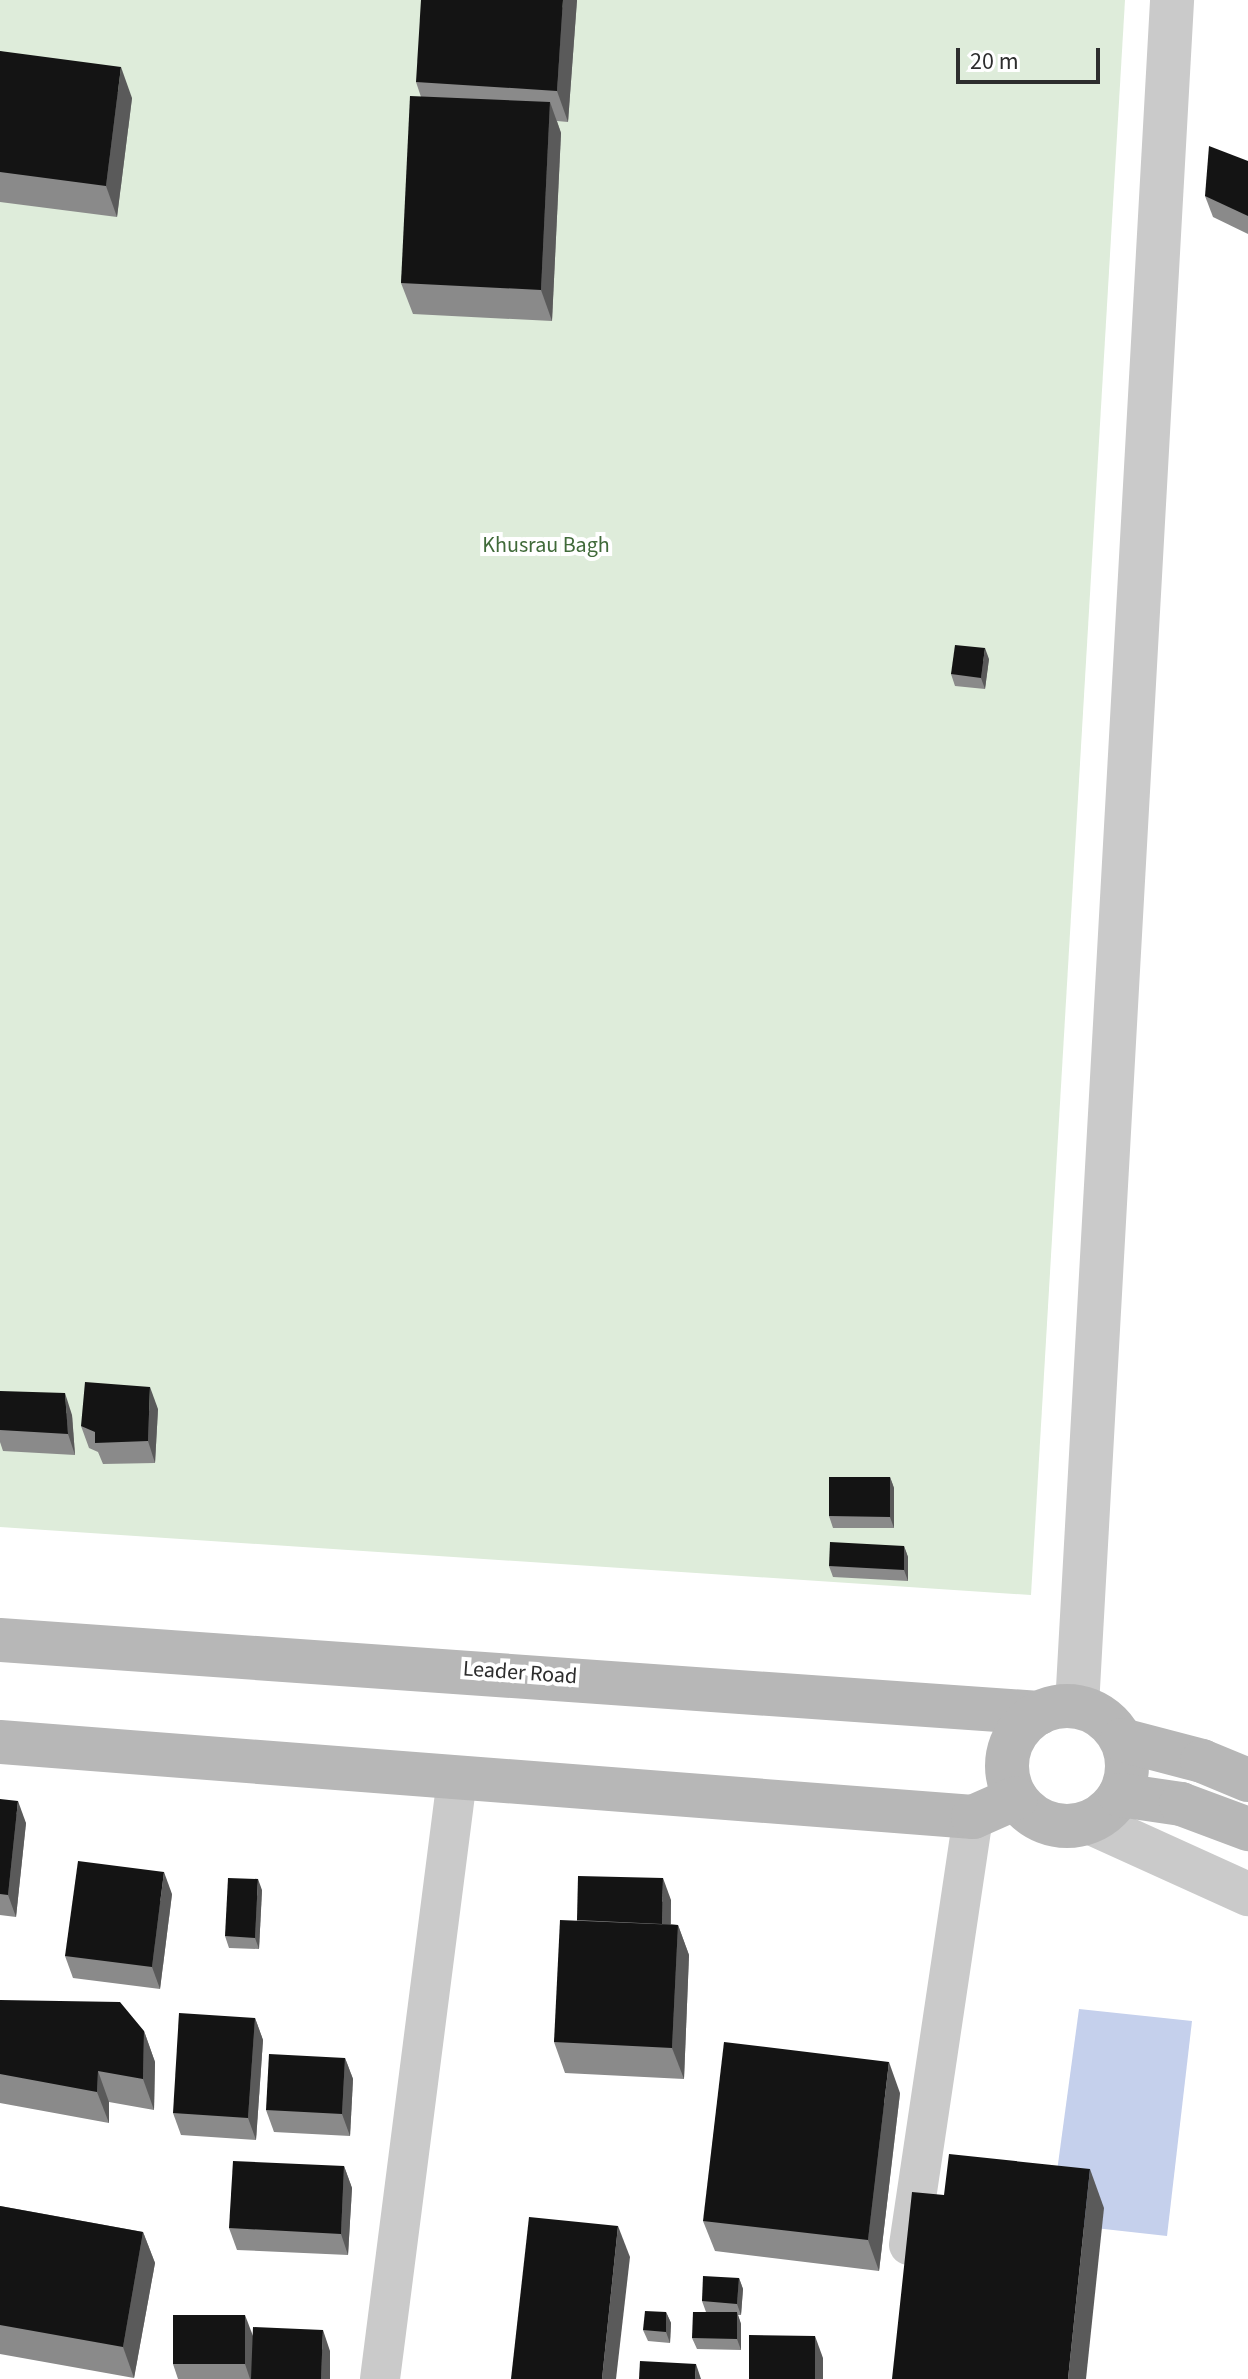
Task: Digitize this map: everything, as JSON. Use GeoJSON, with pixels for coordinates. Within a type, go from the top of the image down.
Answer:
{"type":"FeatureCollection","features":[{"type":"Feature","properties":{"kind":"main road","name":"Leader Road"},"geometry":{"type":"LineString","coordinates":[[0,1640],[1058,1709]]}},
{"type":"Feature","properties":{"kind":"main road"},"geometry":{"type":"LineString","coordinates":[[1105,1809],[1127,1778],[1122,1740],[1111,1724],[1058,1709],[1023,1724],[1006,1759],[1016,1798],[1048,1824],[1105,1809],[1181,1804],[1248,1829]]}},
{"type":"Feature","properties":{"kind":"main road"},"geometry":{"type":"LineString","coordinates":[[1122,1740],[1202,1761],[1248,1780]]}},
{"type":"Feature","properties":{"kind":"main road"},"geometry":{"type":"LineString","coordinates":[[0,1742],[973,1817],[1016,1798]]}},
{"type":"Feature","properties":{"kind":"street"},"geometry":{"type":"LineString","coordinates":[[1058,1709],[1172,0]]}},
{"type":"Feature","properties":{"kind":"street"},"geometry":{"type":"LineString","coordinates":[[1202,1761],[1248,1760]]}},
{"type":"Feature","properties":{"kind":"street"},"geometry":{"type":"LineString","coordinates":[[380,2379],[457,1779]]}},
{"type":"Feature","properties":{"kind":"street"},"geometry":{"type":"LineString","coordinates":[[1105,1809],[1248,1894]]}},
{"type":"Feature","properties":{"kind":"street"},"geometry":{"type":"LineString","coordinates":[[904,2287],[973,1817]]}},
{"type":"Feature","properties":{"kind":"green space","name":"Khusrau Bagh"},"geometry":{"type":"Polygon","coordinates":[[[0,0],[1125,0],[1031,1595],[0,1527],[0,0]]]}},
{"type":"Feature","properties":{"kind":"water"},"geometry":{"type":"Polygon","coordinates":[[[1079,2009],[1192,2021],[1167,2236],[1050,2223],[1079,2009]]]}},
{"type":"Feature","properties":{"kind":"building"},"geometry":{"type":"Polygon","coordinates":[[[421,0],[563,0],[557,91],[416,82],[421,0]]]}},
{"type":"Feature","properties":{"kind":"building"},"geometry":{"type":"Polygon","coordinates":[[[0,51],[121,67],[106,186],[0,172],[0,51]]]}},
{"type":"Feature","properties":{"kind":"building"},"geometry":{"type":"Polygon","coordinates":[[[410,96],[550,102],[541,290],[401,283],[410,96]]]}},
{"type":"Feature","properties":{"kind":"building"},"geometry":{"type":"Polygon","coordinates":[[[1209,146],[1248,161],[1248,216],[1205,196],[1209,146]]]}},
{"type":"Feature","properties":{"kind":"building"},"geometry":{"type":"Polygon","coordinates":[[[955,645],[985,648],[981,678],[951,674],[955,645]]]}},
{"type":"Feature","properties":{"kind":"building"},"geometry":{"type":"Polygon","coordinates":[[[85,1382],[150,1387],[148,1441],[95,1443],[95,1432],[81,1426],[85,1382]]]}},
{"type":"Feature","properties":{"kind":"building"},"geometry":{"type":"Polygon","coordinates":[[[0,1391],[65,1393],[68,1434],[0,1430],[0,1391]]]}},
{"type":"Feature","properties":{"kind":"building"},"geometry":{"type":"Polygon","coordinates":[[[829,1477],[890,1477],[890,1517],[829,1516],[829,1477]]]}},
{"type":"Feature","properties":{"kind":"building"},"geometry":{"type":"Polygon","coordinates":[[[830,1542],[904,1546],[904,1570],[829,1566],[830,1542]]]}},
{"type":"Feature","properties":{"kind":"building"},"geometry":{"type":"Polygon","coordinates":[[[0,1799],[18,1801],[8,1895],[0,1894],[0,1799]]]}},
{"type":"Feature","properties":{"kind":"building"},"geometry":{"type":"Polygon","coordinates":[[[78,1861],[164,1872],[152,1967],[65,1956],[78,1861]]]}},
{"type":"Feature","properties":{"kind":"building"},"geometry":{"type":"Polygon","coordinates":[[[578,1876],[663,1878],[662,1924],[577,1920],[578,1876]]]}},
{"type":"Feature","properties":{"kind":"building"},"geometry":{"type":"Polygon","coordinates":[[[228,1878],[258,1879],[255,1938],[225,1936],[228,1878]]]}},
{"type":"Feature","properties":{"kind":"building"},"geometry":{"type":"Polygon","coordinates":[[[560,1920],[678,1925],[672,2048],[554,2042],[560,1920]]]}},
{"type":"Feature","properties":{"kind":"building"},"geometry":{"type":"Polygon","coordinates":[[[0,2000],[120,2002],[144,2031],[143,2079],[98,2071],[97,2092],[0,2074],[0,2000]]]}},
{"type":"Feature","properties":{"kind":"building"},"geometry":{"type":"Polygon","coordinates":[[[179,2013],[255,2018],[248,2118],[173,2113],[179,2013]]]}},
{"type":"Feature","properties":{"kind":"building"},"geometry":{"type":"Polygon","coordinates":[[[724,2042],[889,2062],[868,2240],[703,2221],[724,2042]]]}},
{"type":"Feature","properties":{"kind":"building"},"geometry":{"type":"Polygon","coordinates":[[[269,2054],[345,2058],[342,2114],[266,2110],[269,2054]]]}},
{"type":"Feature","properties":{"kind":"building"},"geometry":{"type":"Polygon","coordinates":[[[949,2154],[1090,2169],[1068,2379],[892,2379],[912,2192],[944,2195],[949,2154]]]}},
{"type":"Feature","properties":{"kind":"building"},"geometry":{"type":"Polygon","coordinates":[[[233,2161],[344,2166],[341,2234],[229,2228],[233,2161]]]}},
{"type":"Feature","properties":{"kind":"building"},"geometry":{"type":"Polygon","coordinates":[[[0,2206],[143,2232],[123,2347],[0,2325],[0,2206]]]}},
{"type":"Feature","properties":{"kind":"building"},"geometry":{"type":"Polygon","coordinates":[[[529,2217],[618,2226],[602,2379],[511,2379],[529,2217]]]}},
{"type":"Feature","properties":{"kind":"building"},"geometry":{"type":"Polygon","coordinates":[[[703,2276],[739,2278],[737,2304],[702,2301],[703,2276]]]}},
{"type":"Feature","properties":{"kind":"building"},"geometry":{"type":"Polygon","coordinates":[[[645,2311],[666,2312],[666,2332],[643,2330],[645,2311]]]}},
{"type":"Feature","properties":{"kind":"building"},"geometry":{"type":"Polygon","coordinates":[[[693,2312],[737,2312],[737,2339],[692,2338],[693,2312]]]}},
{"type":"Feature","properties":{"kind":"building"},"geometry":{"type":"Polygon","coordinates":[[[173,2315],[245,2315],[245,2364],[173,2364],[173,2315]]]}},
{"type":"Feature","properties":{"kind":"building"},"geometry":{"type":"Polygon","coordinates":[[[253,2327],[323,2330],[321,2379],[251,2379],[253,2327]]]}},
{"type":"Feature","properties":{"kind":"building"},"geometry":{"type":"Polygon","coordinates":[[[749,2335],[815,2336],[815,2379],[749,2379],[749,2335]]]}},
{"type":"Feature","properties":{"kind":"building"},"geometry":{"type":"Polygon","coordinates":[[[640,2361],[696,2364],[695,2379],[639,2379],[640,2361]]]}}]}
